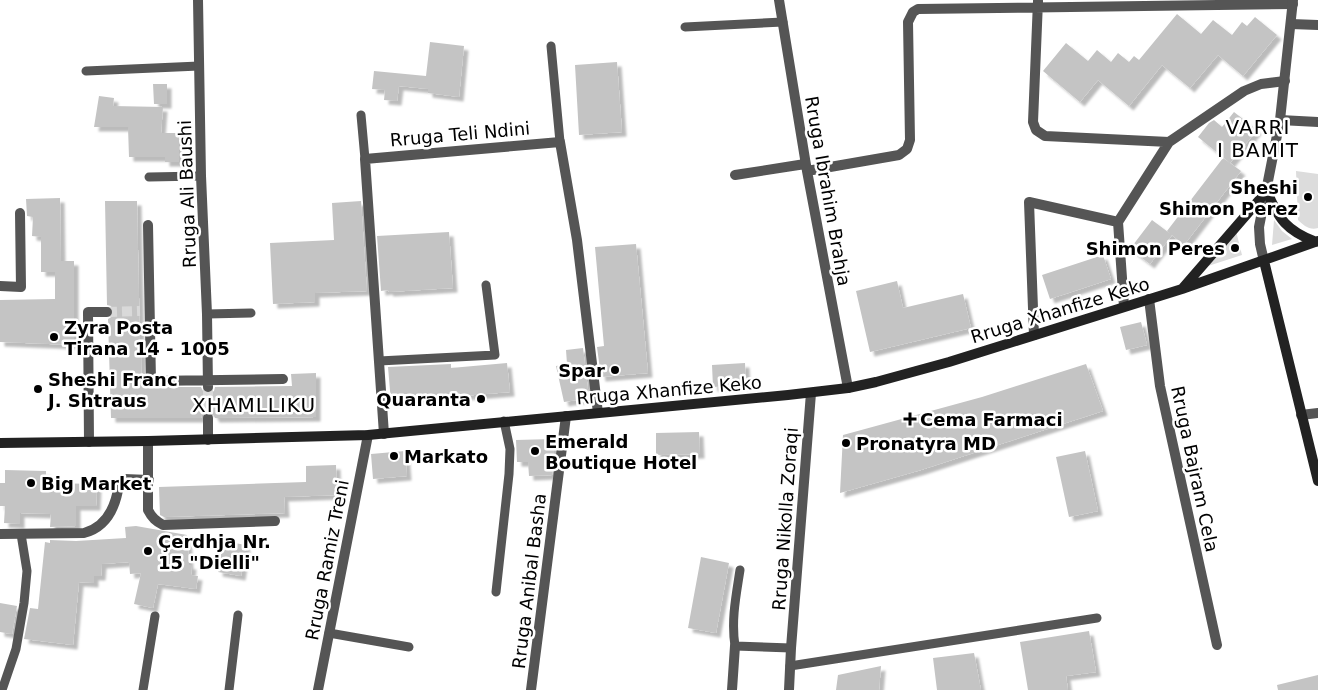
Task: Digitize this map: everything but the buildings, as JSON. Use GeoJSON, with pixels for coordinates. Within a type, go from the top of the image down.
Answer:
{"type":"FeatureCollection","features":[{"type":"Feature","properties":{"kind":"main road"},"geometry":{"type":"LineString","coordinates":[[1182,289],[1267,191],[1274,207],[1286,224],[1302,236],[1317,241]]}},
{"type":"Feature","properties":{"kind":"main road","name":"Rruga Xhanfize Keko"},"geometry":{"type":"LineString","coordinates":[[0,443],[208,440],[384,434],[848,388],[949,362],[1182,289],[1317,241]]}},
{"type":"Feature","properties":{"kind":"main road"},"geometry":{"type":"LineString","coordinates":[[1264,261],[1318,481]]}},
{"type":"Feature","properties":{"kind":"street","name":"Rruga Ali Baushi"},"geometry":{"type":"LineString","coordinates":[[198,0],[201,176],[208,384]]}},
{"type":"Feature","properties":{"kind":"street","name":"Rruga Ibrahim Brahja"},"geometry":{"type":"LineString","coordinates":[[779,0],[806,167],[848,388]]}},
{"type":"Feature","properties":{"kind":"street"},"geometry":{"type":"LineString","coordinates":[[735,176],[899,155],[907,149],[910,140],[908,22],[913,12],[924,8],[1038,3],[1293,2],[1280,120],[1259,227],[1264,261]]}},
{"type":"Feature","properties":{"kind":"street"},"geometry":{"type":"LineString","coordinates":[[1038,3],[1033,122],[1036,130],[1045,136],[1169,142]]}},
{"type":"Feature","properties":{"kind":"street"},"geometry":{"type":"LineString","coordinates":[[1291,24],[1318,25]]}},
{"type":"Feature","properties":{"kind":"street"},"geometry":{"type":"LineString","coordinates":[[1124,306],[1118,222],[1169,142],[1244,91],[1261,84],[1285,81]]}},
{"type":"Feature","properties":{"kind":"street"},"geometry":{"type":"LineString","coordinates":[[1280,120],[1318,122]]}},
{"type":"Feature","properties":{"kind":"street"},"geometry":{"type":"LineString","coordinates":[[560,142],[577,240],[598,412]]}},
{"type":"Feature","properties":{"kind":"street","name":"Rruga Teli Ndini"},"geometry":{"type":"LineString","coordinates":[[365,159],[560,142]]}},
{"type":"Feature","properties":{"kind":"street"},"geometry":{"type":"LineString","coordinates":[[365,159],[384,434]]}},
{"type":"Feature","properties":{"kind":"street"},"geometry":{"type":"LineString","coordinates":[[1034,335],[1029,202],[1118,222]]}},
{"type":"Feature","properties":{"kind":"street"},"geometry":{"type":"LineString","coordinates":[[0,286],[21,287],[20,213]]}},
{"type":"Feature","properties":{"kind":"street"},"geometry":{"type":"LineString","coordinates":[[148,225],[145,311],[151,381],[208,384],[283,379]]}},
{"type":"Feature","properties":{"kind":"street","name":"Rruga Bajram Cela"},"geometry":{"type":"LineString","coordinates":[[1149,299],[1160,386],[1217,645]]}},
{"type":"Feature","properties":{"kind":"street"},"geometry":{"type":"LineString","coordinates":[[89,442],[88,312],[107,312]]}},
{"type":"Feature","properties":{"kind":"street","name":"Rruga Nikolla Zoraqi"},"geometry":{"type":"LineString","coordinates":[[790,690],[791,648],[811,393]]}},
{"type":"Feature","properties":{"kind":"street"},"geometry":{"type":"LineString","coordinates":[[1301,415],[1318,413]]}},
{"type":"Feature","properties":{"kind":"street","name":"Rruga Anibal Basha"},"geometry":{"type":"LineString","coordinates":[[531,690],[566,416]]}},
{"type":"Feature","properties":{"kind":"street"},"geometry":{"type":"LineString","coordinates":[[208,418],[208,440]]}},
{"type":"Feature","properties":{"kind":"street","name":"Rruga Ramiz Treni"},"geometry":{"type":"LineString","coordinates":[[318,690],[368,435]]}},
{"type":"Feature","properties":{"kind":"street"},"geometry":{"type":"LineString","coordinates":[[148,441],[148,510],[151,516],[163,525],[275,521]]}},
{"type":"Feature","properties":{"kind":"street"},"geometry":{"type":"LineString","coordinates":[[0,534],[84,533],[93,530],[102,525],[107,519],[118,493],[119,484],[124,479],[149,480]]}},
{"type":"Feature","properties":{"kind":"street"},"geometry":{"type":"LineString","coordinates":[[732,690],[735,646]]}},
{"type":"Feature","properties":{"kind":"lane"},"geometry":{"type":"LineString","coordinates":[[684,27],[783,22]]}},
{"type":"Feature","properties":{"kind":"lane"},"geometry":{"type":"LineString","coordinates":[[551,46],[560,142]]}},
{"type":"Feature","properties":{"kind":"lane"},"geometry":{"type":"LineString","coordinates":[[86,71],[199,66]]}},
{"type":"Feature","properties":{"kind":"lane"},"geometry":{"type":"LineString","coordinates":[[361,115],[365,159]]}},
{"type":"Feature","properties":{"kind":"lane"},"geometry":{"type":"LineString","coordinates":[[149,177],[201,176]]}},
{"type":"Feature","properties":{"kind":"lane"},"geometry":{"type":"LineString","coordinates":[[379,361],[495,355],[486,285]]}},
{"type":"Feature","properties":{"kind":"lane"},"geometry":{"type":"LineString","coordinates":[[207,314],[251,313]]}},
{"type":"Feature","properties":{"kind":"lane"},"geometry":{"type":"LineString","coordinates":[[496,592],[510,474],[510,449],[504,421]]}},
{"type":"Feature","properties":{"kind":"lane"},"geometry":{"type":"LineString","coordinates":[[2,690],[16,649],[24,603],[27,571],[22,534]]}},
{"type":"Feature","properties":{"kind":"lane"},"geometry":{"type":"LineString","coordinates":[[740,570],[734,604],[733,631],[735,646],[791,648]]}},
{"type":"Feature","properties":{"kind":"lane"},"geometry":{"type":"LineString","coordinates":[[228,690],[238,615]]}},
{"type":"Feature","properties":{"kind":"lane"},"geometry":{"type":"LineString","coordinates":[[143,690],[156,616]]}},
{"type":"Feature","properties":{"kind":"lane"},"geometry":{"type":"LineString","coordinates":[[790,666],[1097,618]]}},
{"type":"Feature","properties":{"kind":"lane"},"geometry":{"type":"LineString","coordinates":[[329,633],[409,647]]}},
{"type":"Feature","properties":{"kind":"shaded area","name":"Sheshi Shimon Perez"},"geometry":{"type":"Polygon","coordinates":[[[1296,171],[1318,174],[1318,228],[1304,226],[1298,220],[1296,171]]]}},
{"type":"Feature","properties":{"kind":"shaded area"},"geometry":{"type":"Polygon","coordinates":[[[1274,220],[1282,231],[1292,239],[1272,245],[1274,220]]]}},
{"type":"Feature","properties":{"kind":"shaded area"},"geometry":{"type":"Polygon","coordinates":[[[1236,231],[1242,255],[1208,266],[1236,231]]]}},
{"type":"Feature","properties":{"kind":"tunnel"},"geometry":{"type":"LineString","coordinates":[[107,312],[140,311]]}},
{"type":"Feature","properties":{"kind":"tunnel"},"geometry":{"type":"LineString","coordinates":[[208,387],[208,418]]}},
{"type":"Feature","properties":{"kind":"place","name":"Sheshi Shimon Perez"},"geometry":{"type":"Point","coordinates":[1308,197]}},
{"type":"Feature","properties":{"kind":"place","name":"Shimon Peres"},"geometry":{"type":"Point","coordinates":[1235,248]}},
{"type":"Feature","properties":{"kind":"place","name":"Zyra Posta Tirana 14 - 1005"},"geometry":{"type":"Point","coordinates":[54,337]}},
{"type":"Feature","properties":{"kind":"place","name":"Spar"},"geometry":{"type":"Point","coordinates":[615,370]}},
{"type":"Feature","properties":{"kind":"place","name":"Sheshi Franc J. Shtraus"},"geometry":{"type":"Point","coordinates":[38,389]}},
{"type":"Feature","properties":{"kind":"place","name":"Quaranta"},"geometry":{"type":"Point","coordinates":[481,399]}},
{"type":"Feature","properties":{"kind":"place","name":"Cema Farmaci"},"geometry":{"type":"Point","coordinates":[910,419]}},
{"type":"Feature","properties":{"kind":"place","name":"Pronatyra MD"},"geometry":{"type":"Point","coordinates":[846,443]}},
{"type":"Feature","properties":{"kind":"place","name":"Emerald Boutique Hotel"},"geometry":{"type":"Point","coordinates":[535,451]}},
{"type":"Feature","properties":{"kind":"place","name":"Markato"},"geometry":{"type":"Point","coordinates":[394,456]}},
{"type":"Feature","properties":{"kind":"place","name":"Big Market"},"geometry":{"type":"Point","coordinates":[31,483]}},
{"type":"Feature","properties":{"kind":"place","name":"Çerdhja Nr. 15 \"Dielli\""},"geometry":{"type":"Point","coordinates":[148,551]}},
{"type":"Feature","properties":{"kind":"district","name":"VARRI I BAMIT"},"geometry":{"type":"Point","coordinates":[1258,138]}},
{"type":"Feature","properties":{"kind":"district","name":"XHAMLLIKU"},"geometry":{"type":"Point","coordinates":[254,405]}}]}
